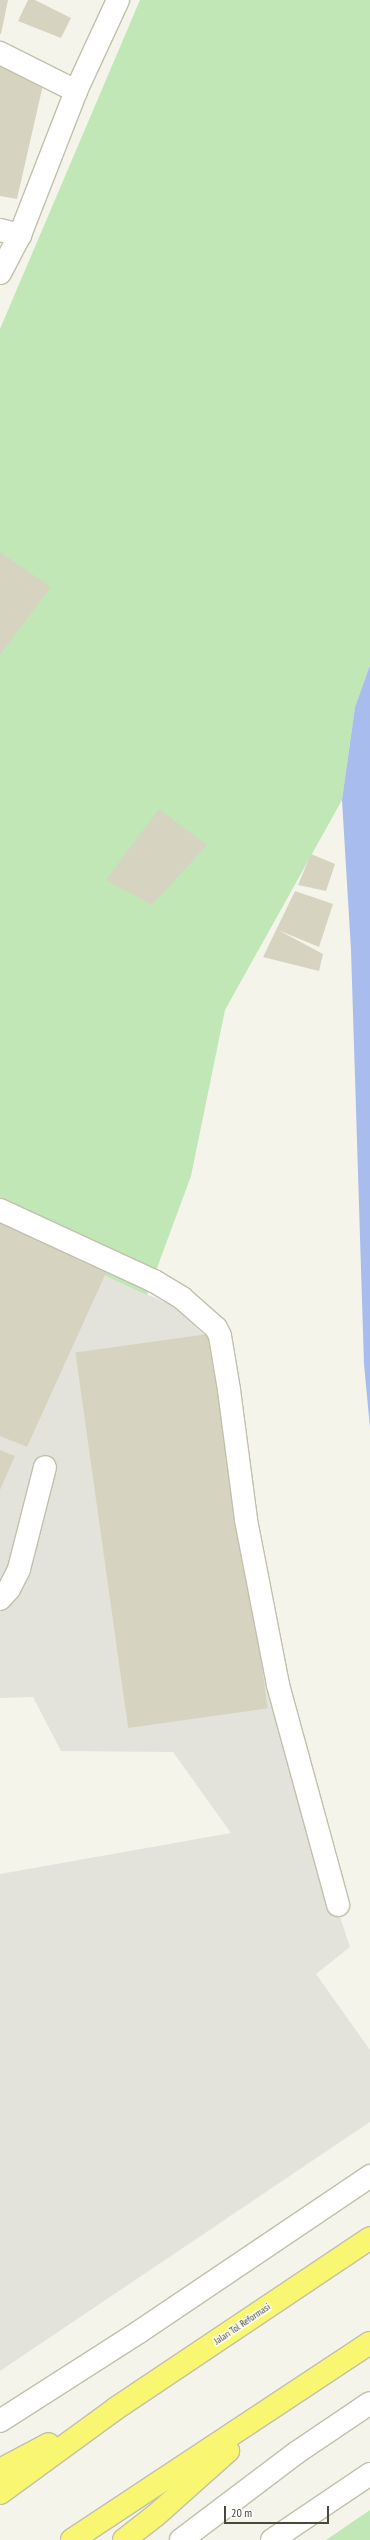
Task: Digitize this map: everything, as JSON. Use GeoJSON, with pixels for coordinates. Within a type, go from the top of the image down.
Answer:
{"type":"FeatureCollection","features":[{"type":"Feature","properties":{"kind":"highway","name":"Jalan Tol Reformasi"},"geometry":{"type":"LineString","coordinates":[[115,2409],[370,2238]]}},
{"type":"Feature","properties":{"kind":"highway"},"geometry":{"type":"LineString","coordinates":[[72,2540],[281,2404],[370,2343]]}},
{"type":"Feature","properties":{"kind":"highway"},"geometry":{"type":"LineString","coordinates":[[124,2540],[155,2516],[281,2404]]}},
{"type":"Feature","properties":{"kind":"highway"},"geometry":{"type":"LineString","coordinates":[[0,2470],[115,2409]]}},
{"type":"Feature","properties":{"kind":"highway"},"geometry":{"type":"LineString","coordinates":[[0,2493],[115,2409]]}},
{"type":"Feature","properties":{"kind":"street"},"geometry":{"type":"LineString","coordinates":[[0,273],[10,232],[118,0]]}},
{"type":"Feature","properties":{"kind":"street"},"geometry":{"type":"LineString","coordinates":[[0,53],[76,91]]}},
{"type":"Feature","properties":{"kind":"street"},"geometry":{"type":"LineString","coordinates":[[0,1210],[154,1281],[182,1298],[216,1328],[220,1336],[230,1398],[246,1520],[278,1684],[338,1905]]}},
{"type":"Feature","properties":{"kind":"street"},"geometry":{"type":"LineString","coordinates":[[0,1599],[9,1589],[19,1569],[45,1467]]}},
{"type":"Feature","properties":{"kind":"street"},"geometry":{"type":"LineString","coordinates":[[0,2421],[138,2332],[370,2176]]}},
{"type":"Feature","properties":{"kind":"street"},"geometry":{"type":"LineString","coordinates":[[181,2540],[296,2453],[370,2403]]}},
{"type":"Feature","properties":{"kind":"street"},"geometry":{"type":"LineString","coordinates":[[272,2540],[370,2474]]}},
{"type":"Feature","properties":{"kind":"shaded area"},"geometry":{"type":"Polygon","coordinates":[[[0,1232],[172,1305],[204,1335],[253,1557],[280,1737],[350,1947],[316,1974],[370,2050],[370,2122],[0,2371],[0,1874],[231,1833],[173,1752],[61,1751],[33,1697],[0,1698],[0,1232]]]}},
{"type":"Feature","properties":{"kind":"green space"},"geometry":{"type":"Polygon","coordinates":[[[140,0],[370,0],[370,665],[355,707],[342,800],[225,1010],[191,1176],[147,1295],[0,1229],[0,329],[140,0]]]}},
{"type":"Feature","properties":{"kind":"green space"},"geometry":{"type":"Polygon","coordinates":[[[370,2510],[370,2540],[326,2540],[370,2510]]]}},
{"type":"Feature","properties":{"kind":"water"},"geometry":{"type":"Polygon","coordinates":[[[370,665],[370,1428],[364,1364],[351,950],[342,800],[355,707],[370,665]]]}},
{"type":"Feature","properties":{"kind":"building"},"geometry":{"type":"Polygon","coordinates":[[[0,0],[8,0],[1,34],[0,34],[0,0]]]}},
{"type":"Feature","properties":{"kind":"building"},"geometry":{"type":"Polygon","coordinates":[[[28,0],[35,0],[71,18],[61,38],[18,21],[28,0]]]}},
{"type":"Feature","properties":{"kind":"building"},"geometry":{"type":"Polygon","coordinates":[[[0,65],[45,76],[17,199],[0,196],[0,65]]]}},
{"type":"Feature","properties":{"kind":"building"},"geometry":{"type":"Polygon","coordinates":[[[0,552],[51,587],[0,655],[0,552]]]}},
{"type":"Feature","properties":{"kind":"building"},"geometry":{"type":"Polygon","coordinates":[[[159,809],[207,845],[152,905],[106,880],[159,809]]]}},
{"type":"Feature","properties":{"kind":"building"},"geometry":{"type":"Polygon","coordinates":[[[311,854],[335,864],[326,891],[298,885],[311,854]]]}},
{"type":"Feature","properties":{"kind":"building"},"geometry":{"type":"Polygon","coordinates":[[[295,891],[333,904],[319,947],[278,930],[323,954],[319,971],[263,957],[295,891]]]}},
{"type":"Feature","properties":{"kind":"building"},"geometry":{"type":"Polygon","coordinates":[[[0,1215],[110,1264],[27,1447],[0,1436],[0,1215]]]}},
{"type":"Feature","properties":{"kind":"building"},"geometry":{"type":"Polygon","coordinates":[[[215,1333],[268,1708],[128,1728],[75,1353],[215,1333]]]}},
{"type":"Feature","properties":{"kind":"building"},"geometry":{"type":"Polygon","coordinates":[[[0,1450],[15,1456],[0,1490],[0,1450]]]}}]}
